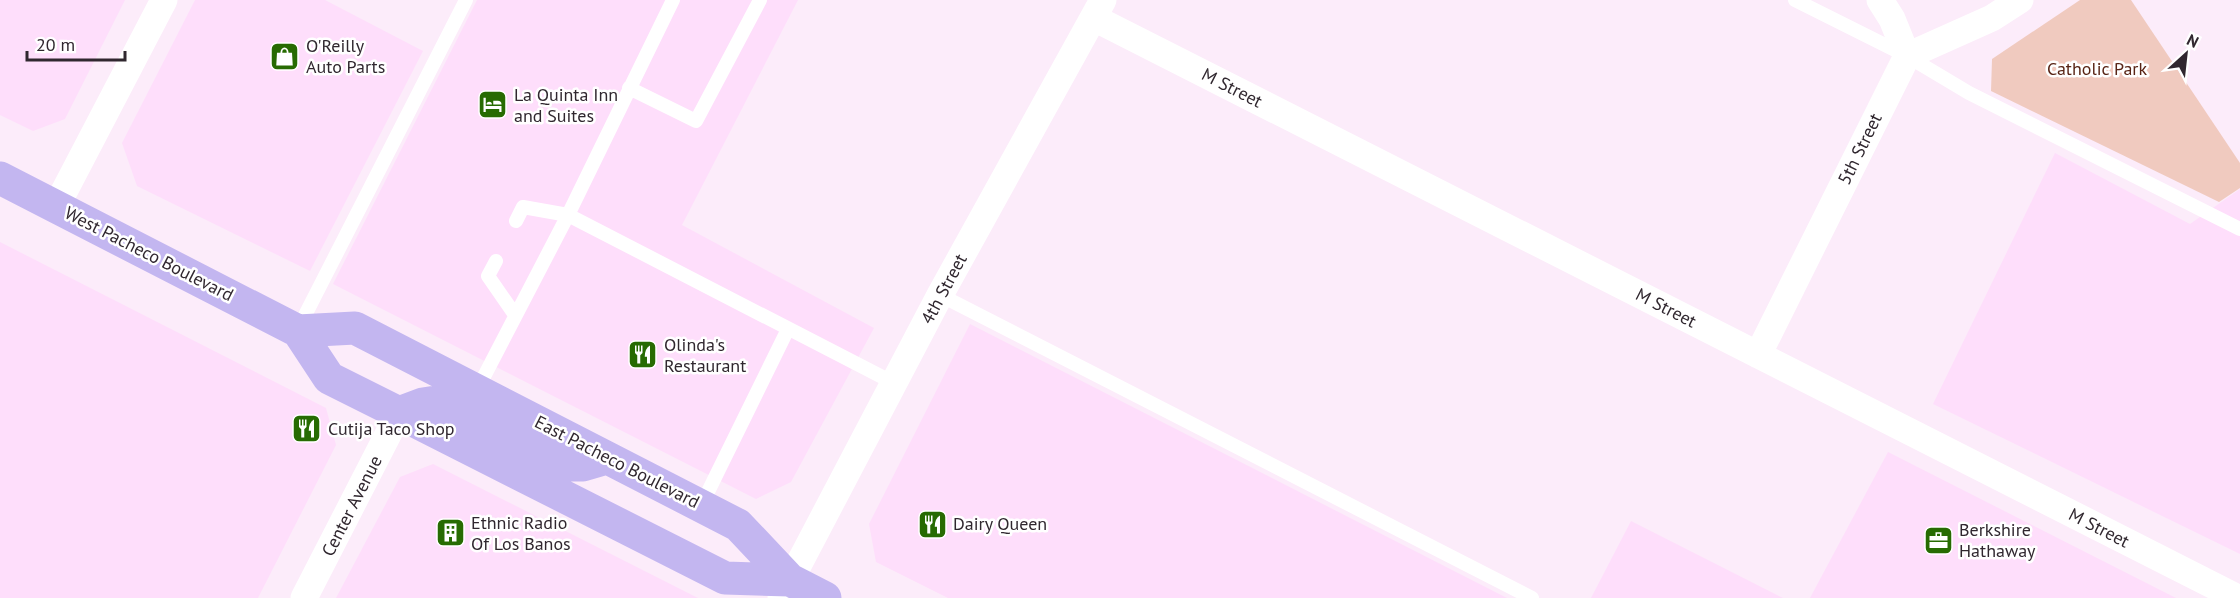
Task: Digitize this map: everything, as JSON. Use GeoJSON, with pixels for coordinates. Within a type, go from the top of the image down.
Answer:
{"type":"FeatureCollection","features":[{"type":"Feature","properties":{"kind":"highway","name":"West Pacheco Boulevard"},"geometry":{"type":"LineString","coordinates":[[0,178],[298,331],[329,378],[399,414]]}},
{"type":"Feature","properties":{"kind":"highway","name":"East Pacheco Boulevard"},"geometry":{"type":"LineString","coordinates":[[298,331],[355,328],[738,525],[785,589]]}},
{"type":"Feature","properties":{"kind":"highway"},"geometry":{"type":"LineString","coordinates":[[399,414],[423,404],[436,402],[571,465],[607,458]]}},
{"type":"Feature","properties":{"kind":"highway","name":"East Pacheco Boulevard"},"geometry":{"type":"LineString","coordinates":[[399,414],[725,578],[825,598]]}},
{"type":"Feature","properties":{"kind":"street"},"geometry":{"type":"LineString","coordinates":[[56,207],[164,0]]}},
{"type":"Feature","properties":{"kind":"street"},"geometry":{"type":"LineString","coordinates":[[1880,0],[1892,19],[1907,56],[1992,18],[2020,0]]}},
{"type":"Feature","properties":{"kind":"street","name":"4th Street"},"geometry":{"type":"LineString","coordinates":[[785,589],[940,295],[1098,9]]}},
{"type":"Feature","properties":{"kind":"street","name":"M Street"},"geometry":{"type":"LineString","coordinates":[[1098,9],[1758,355],[2238,598]]}},
{"type":"Feature","properties":{"kind":"street","name":"5th Street"},"geometry":{"type":"LineString","coordinates":[[1758,355],[1907,56]]}},
{"type":"Feature","properties":{"kind":"street","name":"Center Avenue"},"geometry":{"type":"LineString","coordinates":[[304,598],[399,414]]}},
{"type":"Feature","properties":{"kind":"lane"},"geometry":{"type":"LineString","coordinates":[[298,331],[466,0]]}},
{"type":"Feature","properties":{"kind":"lane"},"geometry":{"type":"LineString","coordinates":[[477,390],[568,215],[673,0]]}},
{"type":"Feature","properties":{"kind":"lane"},"geometry":{"type":"LineString","coordinates":[[629,88],[696,121],[760,0]]}},
{"type":"Feature","properties":{"kind":"lane"},"geometry":{"type":"LineString","coordinates":[[1795,0],[1907,56],[1969,93],[2240,229]]}},
{"type":"Feature","properties":{"kind":"lane"},"geometry":{"type":"LineString","coordinates":[[516,220],[523,207],[568,215],[894,383]]}},
{"type":"Feature","properties":{"kind":"lane"},"geometry":{"type":"LineString","coordinates":[[496,261],[488,276],[515,315]]}},
{"type":"Feature","properties":{"kind":"lane"},"geometry":{"type":"LineString","coordinates":[[940,295],[1532,598]]}},
{"type":"Feature","properties":{"kind":"lane"},"geometry":{"type":"LineString","coordinates":[[701,506],[788,329]]}},
{"type":"Feature","properties":{"kind":"shaded area"},"geometry":{"type":"Polygon","coordinates":[[[0,0],[125,0],[65,119],[33,131],[0,115],[0,0]]]}},
{"type":"Feature","properties":{"kind":"shaded area"},"geometry":{"type":"Polygon","coordinates":[[[195,0],[325,0],[423,51],[310,271],[137,186],[122,143],[195,0]]]}},
{"type":"Feature","properties":{"kind":"shaded area"},"geometry":{"type":"Polygon","coordinates":[[[477,0],[798,0],[682,225],[874,328],[791,482],[756,499],[333,284],[477,0]]]}},
{"type":"Feature","properties":{"kind":"shaded area"},"geometry":{"type":"Polygon","coordinates":[[[2055,153],[2190,224],[2240,189],[2240,554],[1933,404],[2055,153]]]}},
{"type":"Feature","properties":{"kind":"shaded area"},"geometry":{"type":"Polygon","coordinates":[[[0,242],[326,408],[336,445],[258,598],[0,598],[0,242]]]}},
{"type":"Feature","properties":{"kind":"shaded area"},"geometry":{"type":"Polygon","coordinates":[[[970,324],[1507,598],[948,598],[876,562],[869,524],[970,324]]]}},
{"type":"Feature","properties":{"kind":"shaded area","name":"Berkshire Hathaway"},"geometry":{"type":"Polygon","coordinates":[[[1888,452],[2176,598],[1810,598],[1888,452]]]}},
{"type":"Feature","properties":{"kind":"shaded area"},"geometry":{"type":"Polygon","coordinates":[[[433,464],[698,598],[336,598],[400,477],[433,464]]]}},
{"type":"Feature","properties":{"kind":"shaded area"},"geometry":{"type":"Polygon","coordinates":[[[1631,521],[1783,598],[1591,598],[1631,521]]]}},
{"type":"Feature","properties":{"kind":"green space","name":"Catholic Park"},"geometry":{"type":"Polygon","coordinates":[[[2080,0],[2131,0],[2240,163],[2240,188],[2219,202],[1991,91],[1992,59],[2080,0]]]}},
{"type":"Feature","properties":{"kind":"place","name":"O'Reilly Auto Parts"},"geometry":{"type":"Point","coordinates":[285,56]}},
{"type":"Feature","properties":{"kind":"place","name":"La Quinta Inn and Suites"},"geometry":{"type":"Point","coordinates":[493,105]}},
{"type":"Feature","properties":{"kind":"place","name":"Olinda's Restaurant"},"geometry":{"type":"Point","coordinates":[643,355]}},
{"type":"Feature","properties":{"kind":"place","name":"Cutija Taco Shop"},"geometry":{"type":"Point","coordinates":[307,429]}},
{"type":"Feature","properties":{"kind":"place","name":"Dairy Queen"},"geometry":{"type":"Point","coordinates":[932,524]}},
{"type":"Feature","properties":{"kind":"place","name":"Ethnic Radio Of Los Banos"},"geometry":{"type":"Point","coordinates":[450,533]}},
{"type":"Feature","properties":{"kind":"place","name":"Berkshire Hathaway"},"geometry":{"type":"Point","coordinates":[1938,540]}}]}
